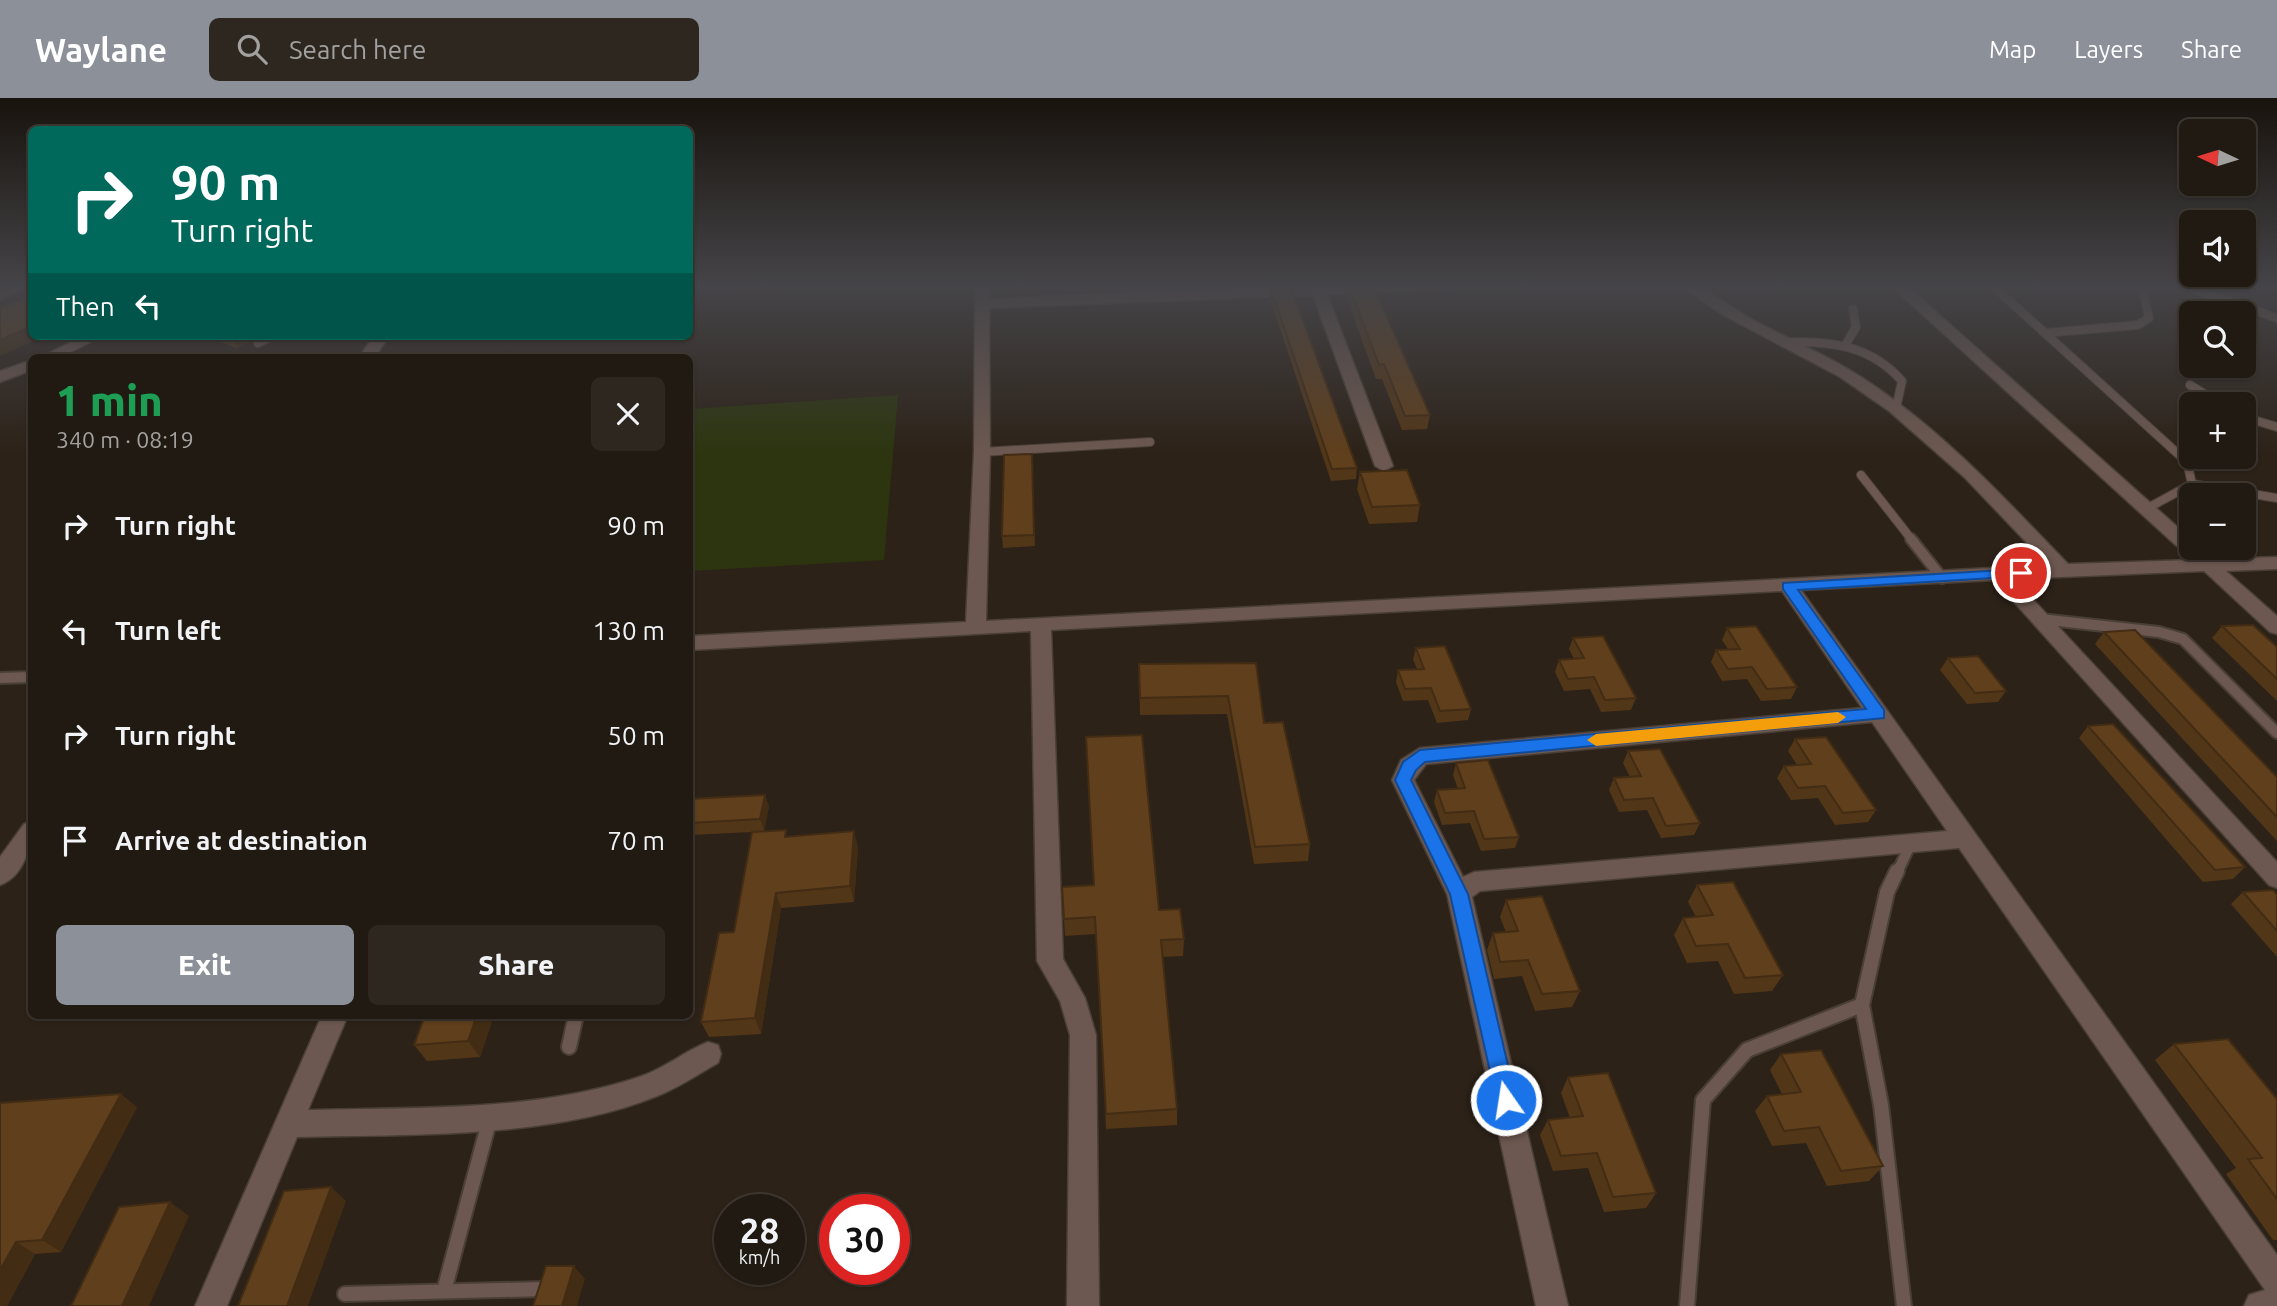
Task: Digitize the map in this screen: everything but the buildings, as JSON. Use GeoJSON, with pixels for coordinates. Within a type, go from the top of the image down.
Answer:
{"type":"FeatureCollection","features":[{"type":"Feature","properties":{"kind":"street"},"geometry":{"type":"LineString","coordinates":[[56,354],[83,341]]}},
{"type":"Feature","properties":{"kind":"street"},"geometry":{"type":"LineString","coordinates":[[976,626],[982,452],[982,341]]}},
{"type":"Feature","properties":{"kind":"street"},"geometry":{"type":"LineString","coordinates":[[1337,341],[1384,466]]}},
{"type":"Feature","properties":{"kind":"street"},"geometry":{"type":"LineString","coordinates":[[1963,341],[2277,628]]}},
{"type":"Feature","properties":{"kind":"street"},"geometry":{"type":"LineString","coordinates":[[1786,342],[1829,365],[1896,408],[1974,478],[2063,570]]}},
{"type":"Feature","properties":{"kind":"street"},"geometry":{"type":"LineString","coordinates":[[0,377],[28,366]]}},
{"type":"Feature","properties":{"kind":"street"},"geometry":{"type":"LineString","coordinates":[[693,643],[2063,570],[2206,563],[2277,563]]}},
{"type":"Feature","properties":{"kind":"street"},"geometry":{"type":"LineString","coordinates":[[2000,575],[2277,878]]}},
{"type":"Feature","properties":{"kind":"street"},"geometry":{"type":"LineString","coordinates":[[1788,586],[2277,1281]]}},
{"type":"Feature","properties":{"kind":"street"},"geometry":{"type":"LineString","coordinates":[[1041,623],[1050,961],[1072,998],[1083,1035],[1083,1306]]}},
{"type":"Feature","properties":{"kind":"street"},"geometry":{"type":"LineString","coordinates":[[1552,1306],[1459,894],[1403,780],[1409,766],[1420,757],[1878,714]]}},
{"type":"Feature","properties":{"kind":"street"},"geometry":{"type":"LineString","coordinates":[[0,875],[28,836]]}},
{"type":"Feature","properties":{"kind":"street"},"geometry":{"type":"LineString","coordinates":[[1459,894],[1474,882],[1966,838]]}},
{"type":"Feature","properties":{"kind":"street"},"geometry":{"type":"LineString","coordinates":[[211,1306],[333,1019]]}},
{"type":"Feature","properties":{"kind":"street"},"geometry":{"type":"LineString","coordinates":[[290,1124],[490,1118],[604,1100],[650,1086],[708,1054]]}},
{"type":"Feature","properties":{"kind":"street"},"geometry":{"type":"LineString","coordinates":[[2260,1306],[2277,1304]]}},
{"type":"Feature","properties":{"kind":"lane"},"geometry":{"type":"LineString","coordinates":[[2053,341],[2187,462],[2192,483]]}},
{"type":"Feature","properties":{"kind":"lane"},"geometry":{"type":"LineString","coordinates":[[1786,342],[1846,344],[1882,360],[1902,381],[1896,408]]}},
{"type":"Feature","properties":{"kind":"lane"},"geometry":{"type":"LineString","coordinates":[[2190,385],[2201,392]]}},
{"type":"Feature","properties":{"kind":"lane"},"geometry":{"type":"LineString","coordinates":[[2256,421],[2277,427]]}},
{"type":"Feature","properties":{"kind":"lane"},"geometry":{"type":"LineString","coordinates":[[982,452],[1150,442]]}},
{"type":"Feature","properties":{"kind":"lane"},"geometry":{"type":"LineString","coordinates":[[1861,475],[1942,578]]}},
{"type":"Feature","properties":{"kind":"lane"},"geometry":{"type":"LineString","coordinates":[[2146,509],[2179,491]]}},
{"type":"Feature","properties":{"kind":"lane"},"geometry":{"type":"LineString","coordinates":[[2256,495],[2277,498]]}},
{"type":"Feature","properties":{"kind":"lane"},"geometry":{"type":"LineString","coordinates":[[2040,618],[2159,632],[2183,639],[2277,733]]}},
{"type":"Feature","properties":{"kind":"lane"},"geometry":{"type":"LineString","coordinates":[[0,678],[28,677]]}},
{"type":"Feature","properties":{"kind":"lane"},"geometry":{"type":"LineString","coordinates":[[1904,1306],[1881,1105],[1862,1005],[1887,892],[1911,843]]}},
{"type":"Feature","properties":{"kind":"lane"},"geometry":{"type":"LineString","coordinates":[[1687,1306],[1703,1100],[1747,1050],[1862,1005]]}},
{"type":"Feature","properties":{"kind":"lane"},"geometry":{"type":"LineString","coordinates":[[569,1047],[575,1019]]}},
{"type":"Feature","properties":{"kind":"lane"},"geometry":{"type":"LineString","coordinates":[[444,1292],[490,1118]]}},
{"type":"Feature","properties":{"kind":"lane"},"geometry":{"type":"LineString","coordinates":[[345,1294],[544,1289]]}},
{"type":"Feature","properties":{"kind":"green space"},"geometry":{"type":"Polygon","coordinates":[[[898,395],[884,560],[693,571],[693,409],[898,395]]]}},
{"type":"Feature","properties":{"kind":"slow traffic"},"geometry":{"type":"LineString","coordinates":[[1596,740],[1838,717]]}},
{"type":"Feature","properties":{"kind":"route"},"geometry":{"type":"LineString","coordinates":[[1506,1100],[1459,894],[1403,780],[1409,766],[1420,757],[1878,714],[1788,586],[2021,573]]}}]}
